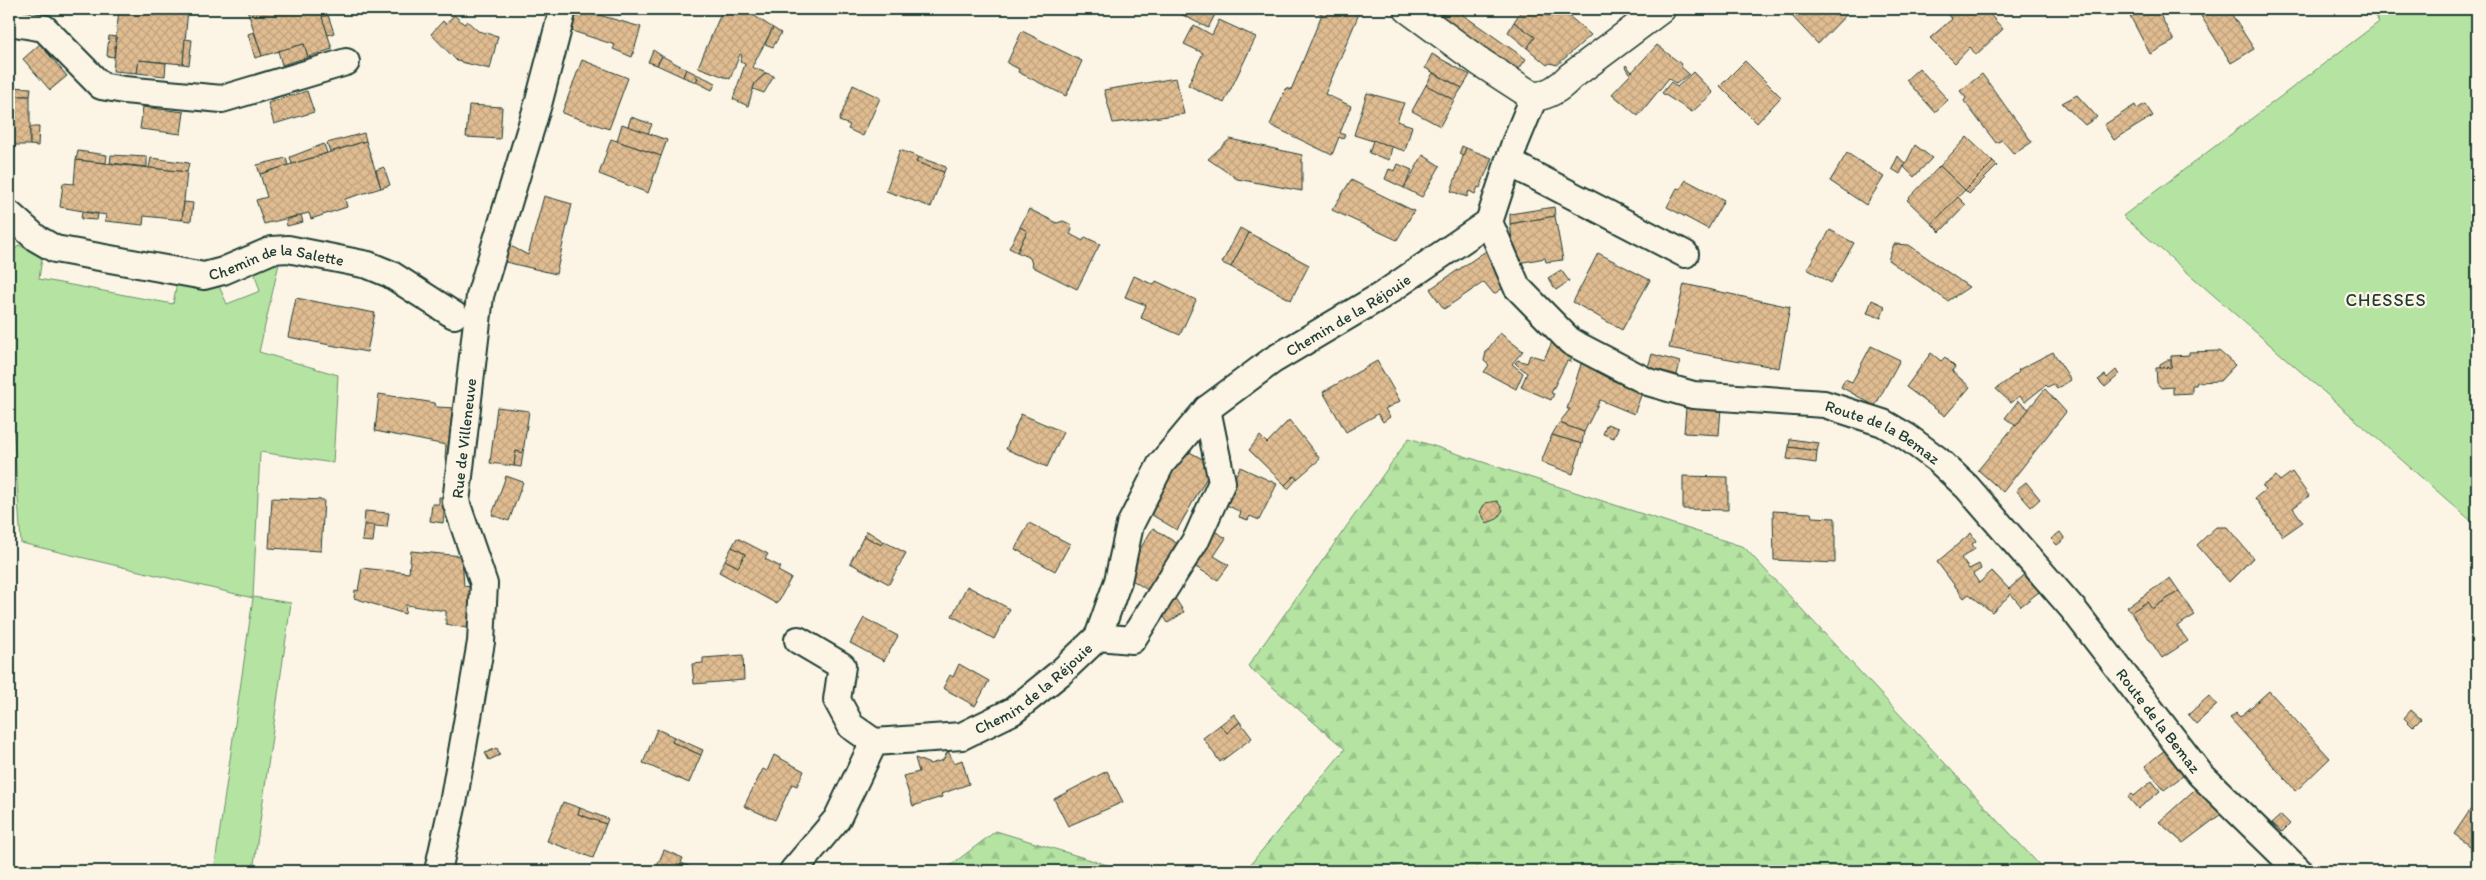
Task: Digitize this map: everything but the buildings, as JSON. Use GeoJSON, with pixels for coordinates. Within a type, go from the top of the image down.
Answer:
{"type":"FeatureCollection","features":[{"type":"Feature","properties":{"kind":"main road"},"geometry":{"type":"LineString","coordinates":[[1408,9],[1480,62],[1534,97],[1544,95],[1562,85],[1661,9]]}},
{"type":"Feature","properties":{"kind":"street","name":"Rue de Villeneuve"},"geometry":{"type":"LineString","coordinates":[[438,871],[454,798],[480,642],[484,584],[456,502],[480,296],[539,101],[563,9]]}},
{"type":"Feature","properties":{"kind":"street"},"geometry":{"type":"LineString","coordinates":[[9,22],[44,28],[101,86],[124,90],[222,99],[346,62]]}},
{"type":"Feature","properties":{"kind":"street"},"geometry":{"type":"LineString","coordinates":[[1489,222],[1508,162],[1534,97]]}},
{"type":"Feature","properties":{"kind":"street"},"geometry":{"type":"LineString","coordinates":[[1508,162],[1685,254]]}},
{"type":"Feature","properties":{"kind":"street","name":"Chemin de la Réjouie"},"geometry":{"type":"LineString","coordinates":[[874,742],[962,736],[1012,711],[1060,674],[1098,637],[1118,580],[1130,525],[1161,464],[1207,409],[1273,360],[1381,296],[1489,222]]}},
{"type":"Feature","properties":{"kind":"street","name":"Route de la Bemaz"},"geometry":{"type":"LineString","coordinates":[[1489,222],[1517,287],[1570,342],[1648,382],[1693,394],[1824,404],[1883,423],[1907,437],[1938,460],[1967,487],[2074,609],[2200,774],[2299,871]]}},
{"type":"Feature","properties":{"kind":"street","name":"Chemin de la Salette"},"geometry":{"type":"LineString","coordinates":[[12,223],[55,250],[204,276],[224,271],[272,250],[288,249],[368,265],[390,274],[454,315]]}},
{"type":"Feature","properties":{"kind":"street","name":"Chemin de la Réjouie"},"geometry":{"type":"LineString","coordinates":[[1098,637],[1132,640],[1197,538],[1222,482],[1207,409]]}},
{"type":"Feature","properties":{"kind":"street"},"geometry":{"type":"LineString","coordinates":[[793,871],[837,819],[874,742],[851,726],[837,700],[842,666],[798,640]]}},
{"type":"Feature","properties":{"kind":"green space"},"geometry":{"type":"Polygon","coordinates":[[[2370,9],[2477,9],[2477,526],[2123,216],[2379,22],[2370,9]]]}},
{"type":"Feature","properties":{"kind":"green space"},"geometry":{"type":"Polygon","coordinates":[[[19,245],[42,258],[39,279],[173,304],[177,282],[218,284],[227,304],[260,291],[253,269],[280,259],[259,352],[338,375],[333,463],[260,452],[253,597],[291,603],[253,871],[214,871],[253,598],[21,543],[9,364],[9,256],[19,245]]]}},
{"type":"Feature","properties":{"kind":"green space"},"geometry":{"type":"Polygon","coordinates":[[[1409,438],[1744,547],[2045,871],[1245,871],[1345,749],[1248,666],[1409,438]]]}},
{"type":"Feature","properties":{"kind":"green space"},"geometry":{"type":"Polygon","coordinates":[[[996,831],[1127,871],[943,871],[996,831]]]}},
{"type":"Feature","properties":{"kind":"district","name":"CHESSES"},"geometry":{"type":"Point","coordinates":[2386,300]}}]}
